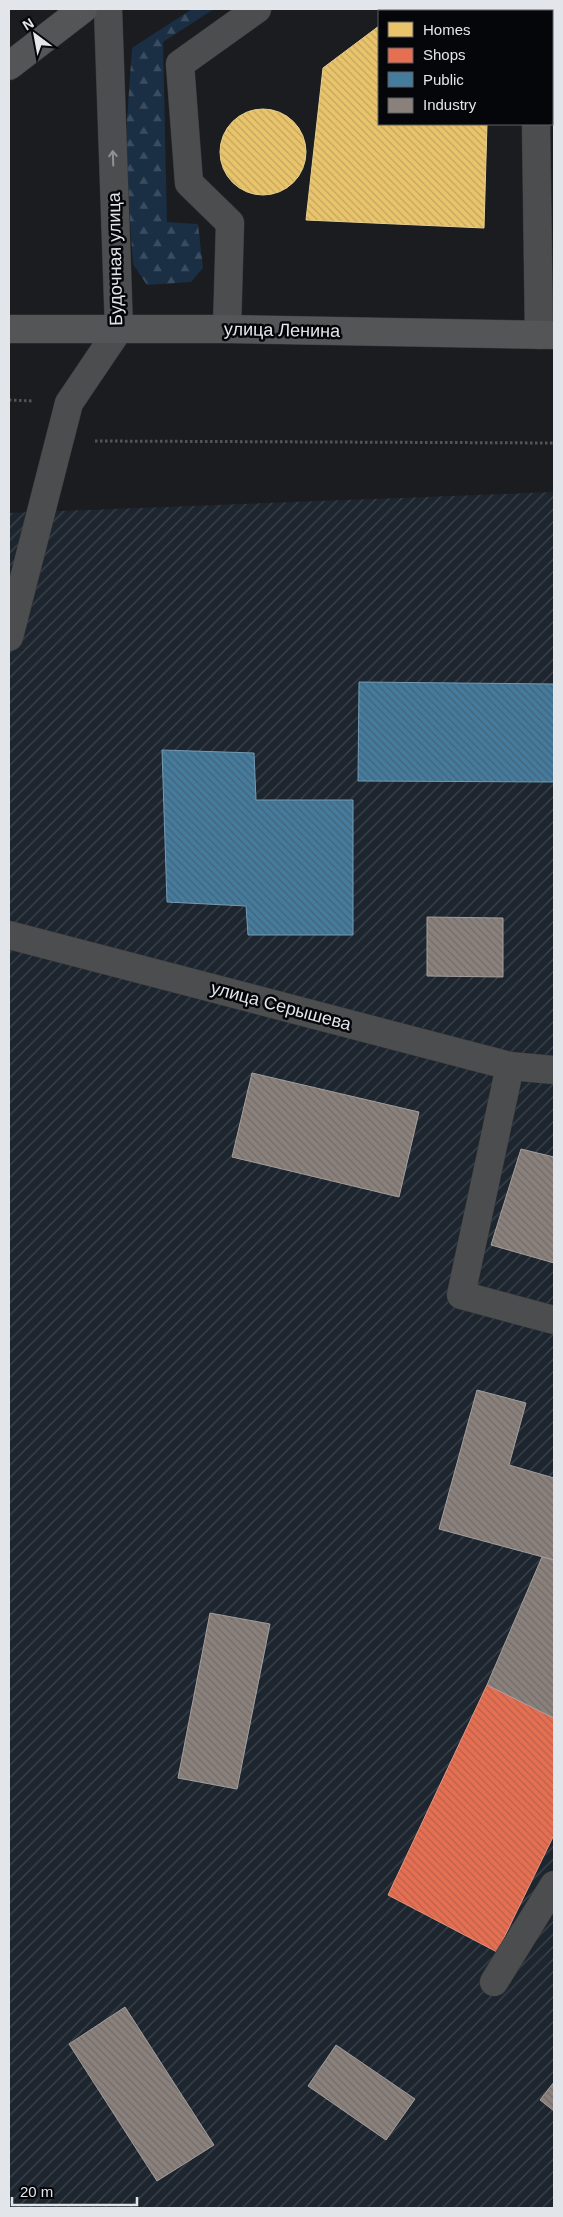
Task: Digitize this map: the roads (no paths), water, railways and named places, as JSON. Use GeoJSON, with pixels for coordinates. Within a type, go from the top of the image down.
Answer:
{"type":"FeatureCollection","features":[{"type":"Feature","properties":{"kind":"main road"},"geometry":{"type":"LineString","coordinates":[[9,66],[83,9]]}},
{"type":"Feature","properties":{"kind":"main road","name":"улица Ленина"},"geometry":{"type":"LineString","coordinates":[[9,329],[227,329],[547,335]]}},
{"type":"Feature","properties":{"kind":"street","name":"Будочная улица"},"geometry":{"type":"LineString","coordinates":[[9,637],[69,403],[119,329],[108,9]]}},
{"type":"Feature","properties":{"kind":"street"},"geometry":{"type":"LineString","coordinates":[[227,329],[230,223],[189,183],[180,64],[257,9]]}},
{"type":"Feature","properties":{"kind":"street"},"geometry":{"type":"LineString","coordinates":[[536,125],[547,335]]}},
{"type":"Feature","properties":{"kind":"street","name":"улица Серышева"},"geometry":{"type":"LineString","coordinates":[[9,935],[510,1066],[554,1070]]}},
{"type":"Feature","properties":{"kind":"street"},"geometry":{"type":"LineString","coordinates":[[510,1066],[461,1295],[554,1320]]}},
{"type":"Feature","properties":{"kind":"street"},"geometry":{"type":"LineString","coordinates":[[494,1982],[554,1885]]}}]}
